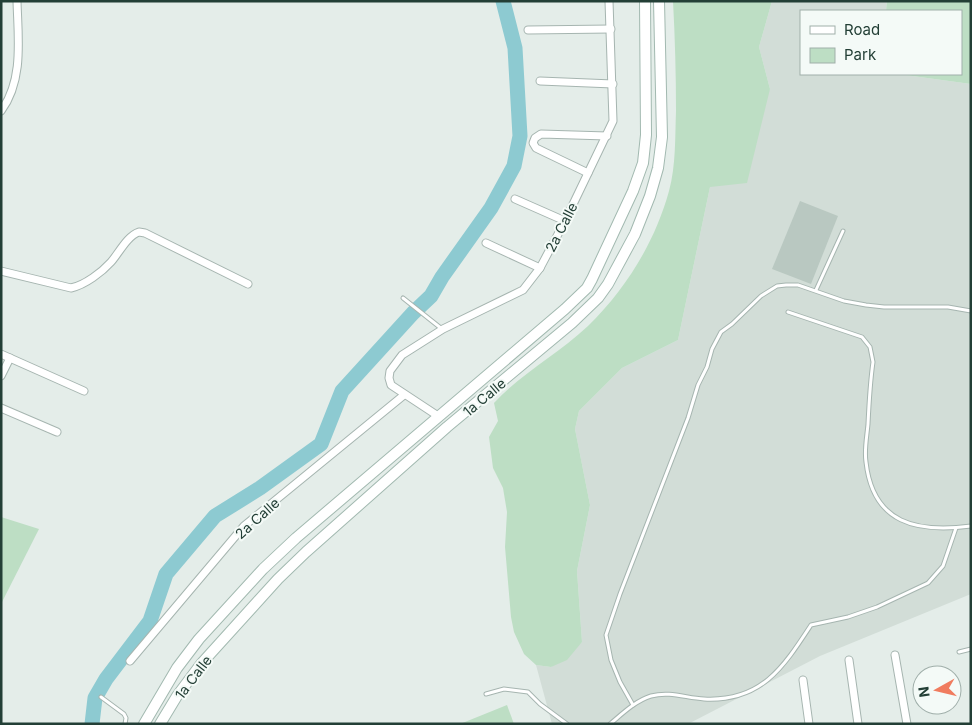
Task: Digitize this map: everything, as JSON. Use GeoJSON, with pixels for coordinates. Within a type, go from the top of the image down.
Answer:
{"type":"FeatureCollection","features":[{"type":"Feature","properties":{"kind":"main road","name":"1a Calle"},"geometry":{"type":"LineString","coordinates":[[144,724],[169,681],[199,639],[263,569],[296,538],[565,309],[587,288],[633,191],[643,162],[646,135],[645,1]]}},
{"type":"Feature","properties":{"kind":"main road","name":"1a Calle"},"geometry":{"type":"LineString","coordinates":[[160,724],[177,696],[201,664],[278,579],[446,427],[572,323],[598,298],[608,284],[635,234],[650,196],[658,168],[662,137],[659,1]]}},
{"type":"Feature","properties":{"kind":"street"},"geometry":{"type":"LineString","coordinates":[[1,111],[14,84],[16,75],[18,56],[17,1]]}},
{"type":"Feature","properties":{"kind":"street","name":"2a Calle"},"geometry":{"type":"LineString","coordinates":[[130,661],[244,526],[404,395],[391,385],[389,378],[391,368],[402,355],[442,329],[523,290],[540,268],[613,121],[610,1]]}},
{"type":"Feature","properties":{"kind":"street"},"geometry":{"type":"LineString","coordinates":[[528,30],[611,29]]}},
{"type":"Feature","properties":{"kind":"street"},"geometry":{"type":"LineString","coordinates":[[540,82],[613,84]]}},
{"type":"Feature","properties":{"kind":"street"},"geometry":{"type":"LineString","coordinates":[[588,173],[536,148],[534,139],[541,134],[607,136]]}},
{"type":"Feature","properties":{"kind":"street"},"geometry":{"type":"LineString","coordinates":[[515,199],[565,221]]}},
{"type":"Feature","properties":{"kind":"street"},"geometry":{"type":"LineString","coordinates":[[1,271],[71,288],[80,286],[110,264],[131,237],[139,232],[248,284]]}},
{"type":"Feature","properties":{"kind":"street"},"geometry":{"type":"LineString","coordinates":[[486,243],[540,268]]}},
{"type":"Feature","properties":{"kind":"street"},"geometry":{"type":"LineString","coordinates":[[1,354],[84,391]]}},
{"type":"Feature","properties":{"kind":"street"},"geometry":{"type":"LineString","coordinates":[[1,376],[10,358]]}},
{"type":"Feature","properties":{"kind":"street"},"geometry":{"type":"LineString","coordinates":[[404,395],[438,416]]}},
{"type":"Feature","properties":{"kind":"street"},"geometry":{"type":"LineString","coordinates":[[1,408],[57,432]]}},
{"type":"Feature","properties":{"kind":"street"},"geometry":{"type":"LineString","coordinates":[[895,656],[907,724]]}},
{"type":"Feature","properties":{"kind":"street"},"geometry":{"type":"LineString","coordinates":[[849,660],[858,724]]}},
{"type":"Feature","properties":{"kind":"street"},"geometry":{"type":"LineString","coordinates":[[803,680],[809,724]]}},
{"type":"Feature","properties":{"kind":"lane"},"geometry":{"type":"LineString","coordinates":[[816,290],[843,231]]}},
{"type":"Feature","properties":{"kind":"lane"},"geometry":{"type":"LineString","coordinates":[[633,705],[620,682],[611,660],[606,635],[688,418],[698,386],[707,367],[712,349],[721,332],[761,296],[777,286],[798,285],[844,301],[866,305],[884,307],[948,307],[971,311]]}},
{"type":"Feature","properties":{"kind":"lane"},"geometry":{"type":"LineString","coordinates":[[404,298],[442,329]]}},
{"type":"Feature","properties":{"kind":"lane"},"geometry":{"type":"LineString","coordinates":[[788,312],[862,337],[870,347],[872,362],[865,461],[871,485],[890,515],[915,526],[956,528],[971,526]]}},
{"type":"Feature","properties":{"kind":"lane"},"geometry":{"type":"LineString","coordinates":[[610,724],[633,705],[650,696],[668,694],[703,699],[727,699],[745,694],[770,678],[787,662],[811,625],[848,617],[877,607],[928,584],[943,566],[956,528]]}},
{"type":"Feature","properties":{"kind":"lane"},"geometry":{"type":"LineString","coordinates":[[959,652],[971,648]]}},
{"type":"Feature","properties":{"kind":"lane"},"geometry":{"type":"LineString","coordinates":[[486,694],[504,689],[528,692],[540,704],[567,724]]}},
{"type":"Feature","properties":{"kind":"lane"},"geometry":{"type":"LineString","coordinates":[[101,697],[124,714],[126,718],[124,724]]}},
{"type":"Feature","properties":{"kind":"shaded area"},"geometry":{"type":"Polygon","coordinates":[[[772,1],[887,1],[886,10],[800,10],[800,75],[905,75],[971,84],[971,594],[820,656],[688,724],[552,724],[536,665],[551,667],[582,642],[577,571],[590,505],[575,429],[579,411],[622,368],[678,340],[710,187],[770,89],[759,47],[772,1]]]}},
{"type":"Feature","properties":{"kind":"green space"},"geometry":{"type":"Polygon","coordinates":[[[673,1],[772,1],[759,47],[770,89],[747,183],[710,187],[678,340],[622,368],[579,411],[575,429],[590,505],[577,571],[582,642],[567,660],[551,667],[536,665],[524,654],[514,632],[511,617],[505,547],[507,512],[503,488],[493,468],[489,437],[498,421],[494,403],[516,382],[576,336],[602,312],[638,264],[656,228],[669,191],[674,162],[676,97],[673,1]]]}},
{"type":"Feature","properties":{"kind":"green space"},"geometry":{"type":"Polygon","coordinates":[[[887,1],[971,1],[971,84],[905,75],[962,75],[962,10],[886,10],[887,1]]]}},
{"type":"Feature","properties":{"kind":"green space"},"geometry":{"type":"Polygon","coordinates":[[[1,517],[39,529],[1,604],[1,517]]]}},
{"type":"Feature","properties":{"kind":"green space"},"geometry":{"type":"Polygon","coordinates":[[[507,705],[514,724],[460,724],[507,705]]]}},
{"type":"Feature","properties":{"kind":"building"},"geometry":{"type":"Polygon","coordinates":[[[800,201],[838,216],[811,284],[772,269],[800,201]]]}},
{"type":"Feature","properties":{"kind":"waterway"},"geometry":{"type":"LineString","coordinates":[[92,724],[95,698],[106,679],[150,621],[166,574],[215,516],[260,488],[321,444],[342,391],[413,313],[431,296],[442,277],[491,208],[514,166],[520,136],[515,48],[503,1]]}}]}
